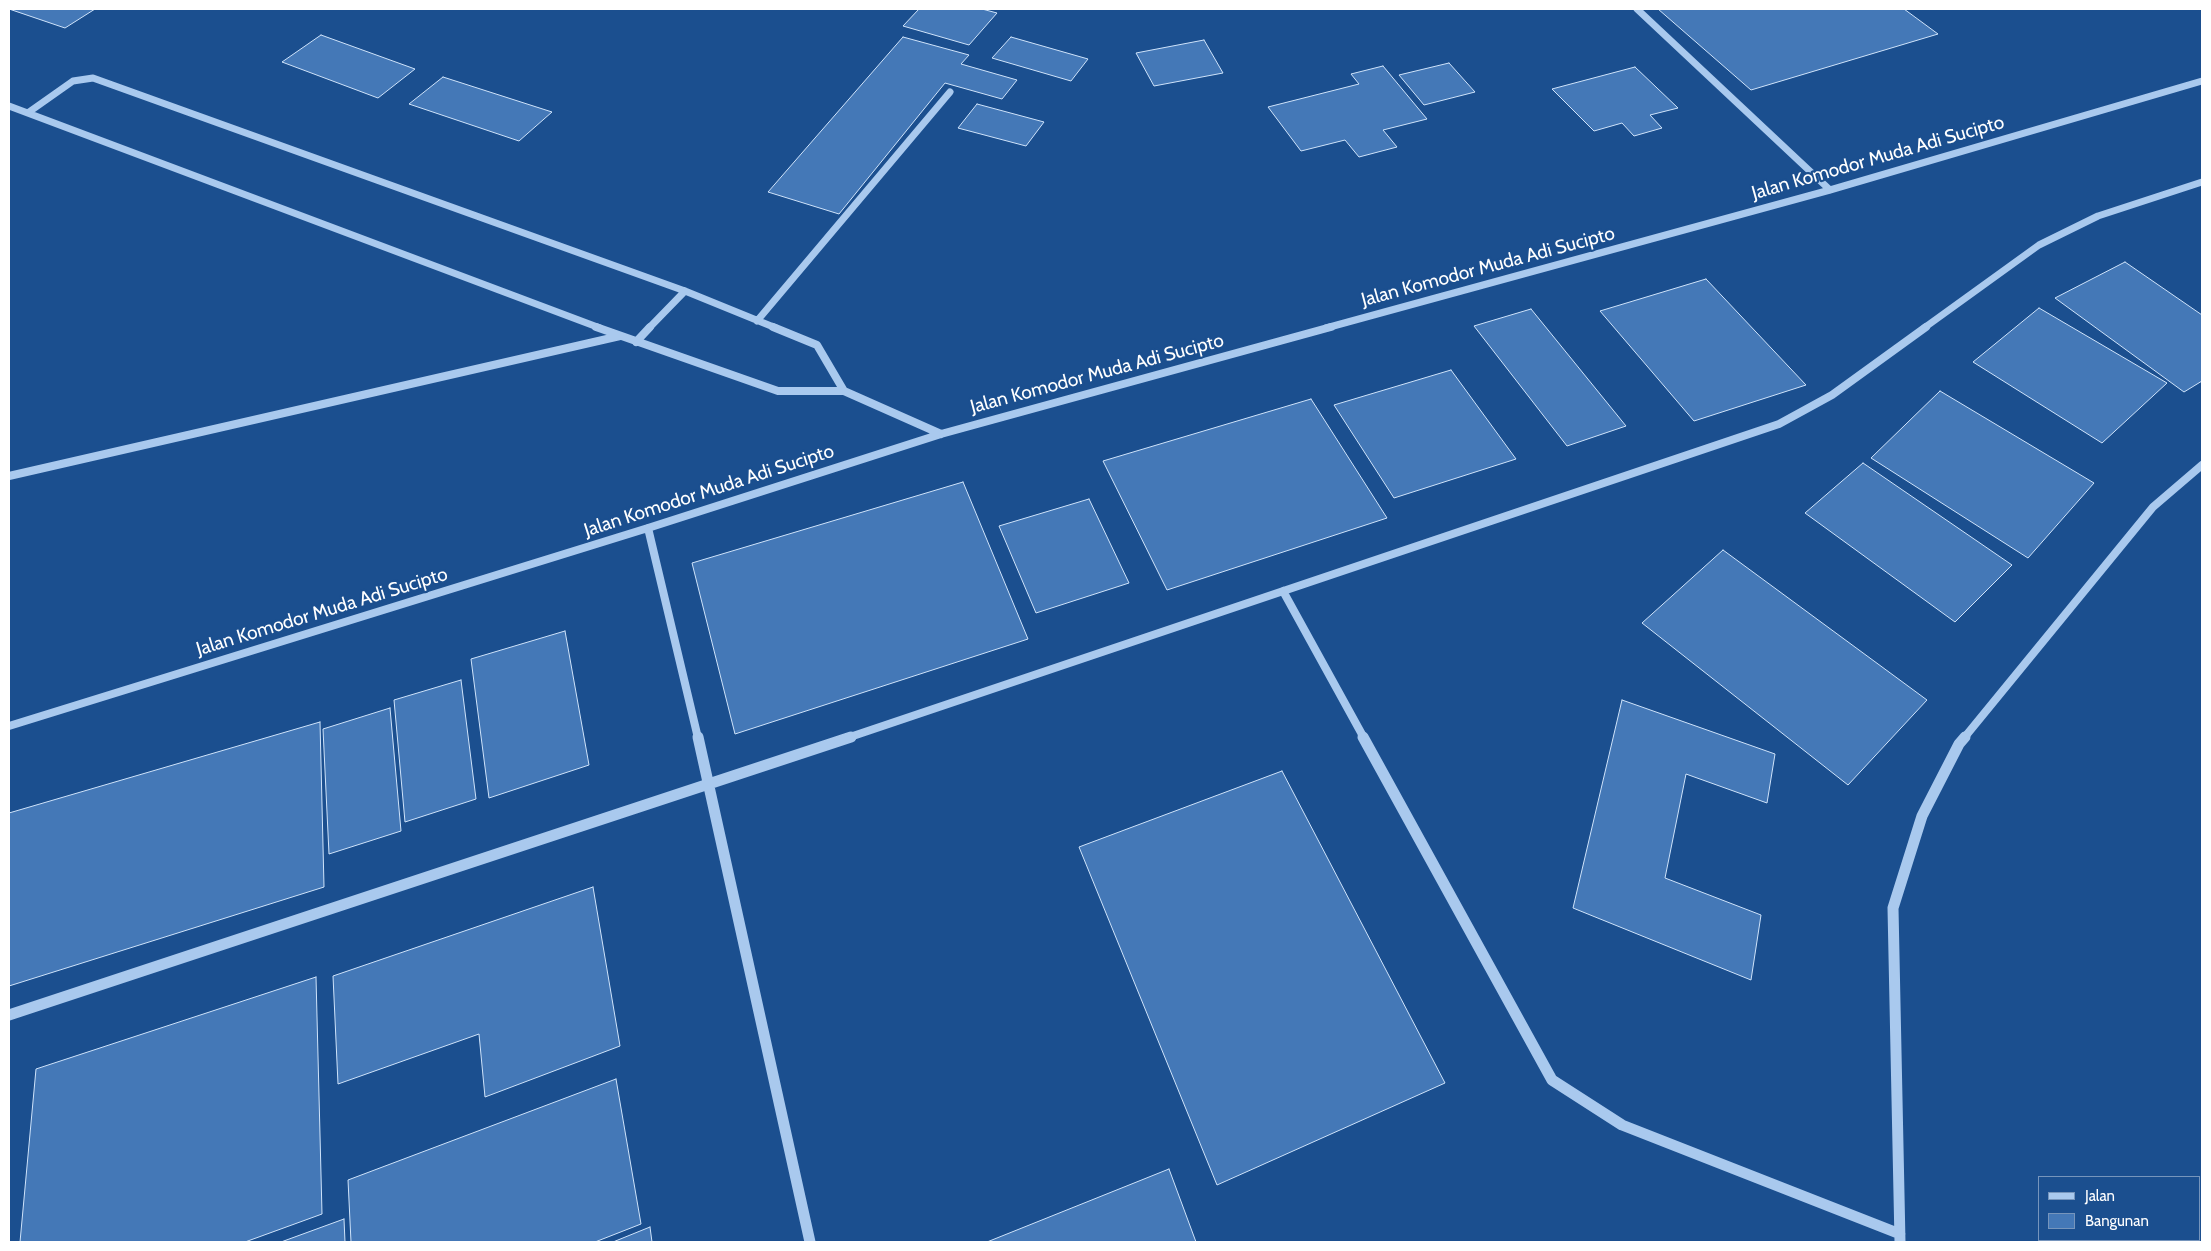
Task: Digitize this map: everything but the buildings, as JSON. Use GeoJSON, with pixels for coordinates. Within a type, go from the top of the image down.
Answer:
{"type":"FeatureCollection","features":[{"type":"Feature","properties":{"kind":"street"},"geometry":{"type":"LineString","coordinates":[[1637,9],[1830,190]]}},
{"type":"Feature","properties":{"kind":"street"},"geometry":{"type":"LineString","coordinates":[[29,112],[73,81],[94,78],[685,291],[817,345],[844,391]]}},
{"type":"Feature","properties":{"kind":"street","name":"Jalan Komodor Muda Adi Sucipto"},"geometry":{"type":"LineString","coordinates":[[9,726],[648,528],[941,434],[1830,190],[2202,80]]}},
{"type":"Feature","properties":{"kind":"street"},"geometry":{"type":"LineString","coordinates":[[757,321],[950,92]]}},
{"type":"Feature","properties":{"kind":"street"},"geometry":{"type":"LineString","coordinates":[[9,106],[636,342],[778,392],[844,391],[941,434]]}},
{"type":"Feature","properties":{"kind":"street"},"geometry":{"type":"LineString","coordinates":[[9,1015],[709,785],[1779,424],[1832,395],[2039,245],[2098,216],[2202,182]]}},
{"type":"Feature","properties":{"kind":"street"},"geometry":{"type":"LineString","coordinates":[[636,342],[685,291]]}},
{"type":"Feature","properties":{"kind":"street"},"geometry":{"type":"LineString","coordinates":[[9,476],[620,336]]}},
{"type":"Feature","properties":{"kind":"street"},"geometry":{"type":"LineString","coordinates":[[1283,591],[1552,1080],[1622,1125],[1900,1238],[1893,908],[1922,816],[1959,744],[2153,508],[2202,465]]}},
{"type":"Feature","properties":{"kind":"street"},"geometry":{"type":"LineString","coordinates":[[648,528],[709,785],[810,1242]]}}]}
